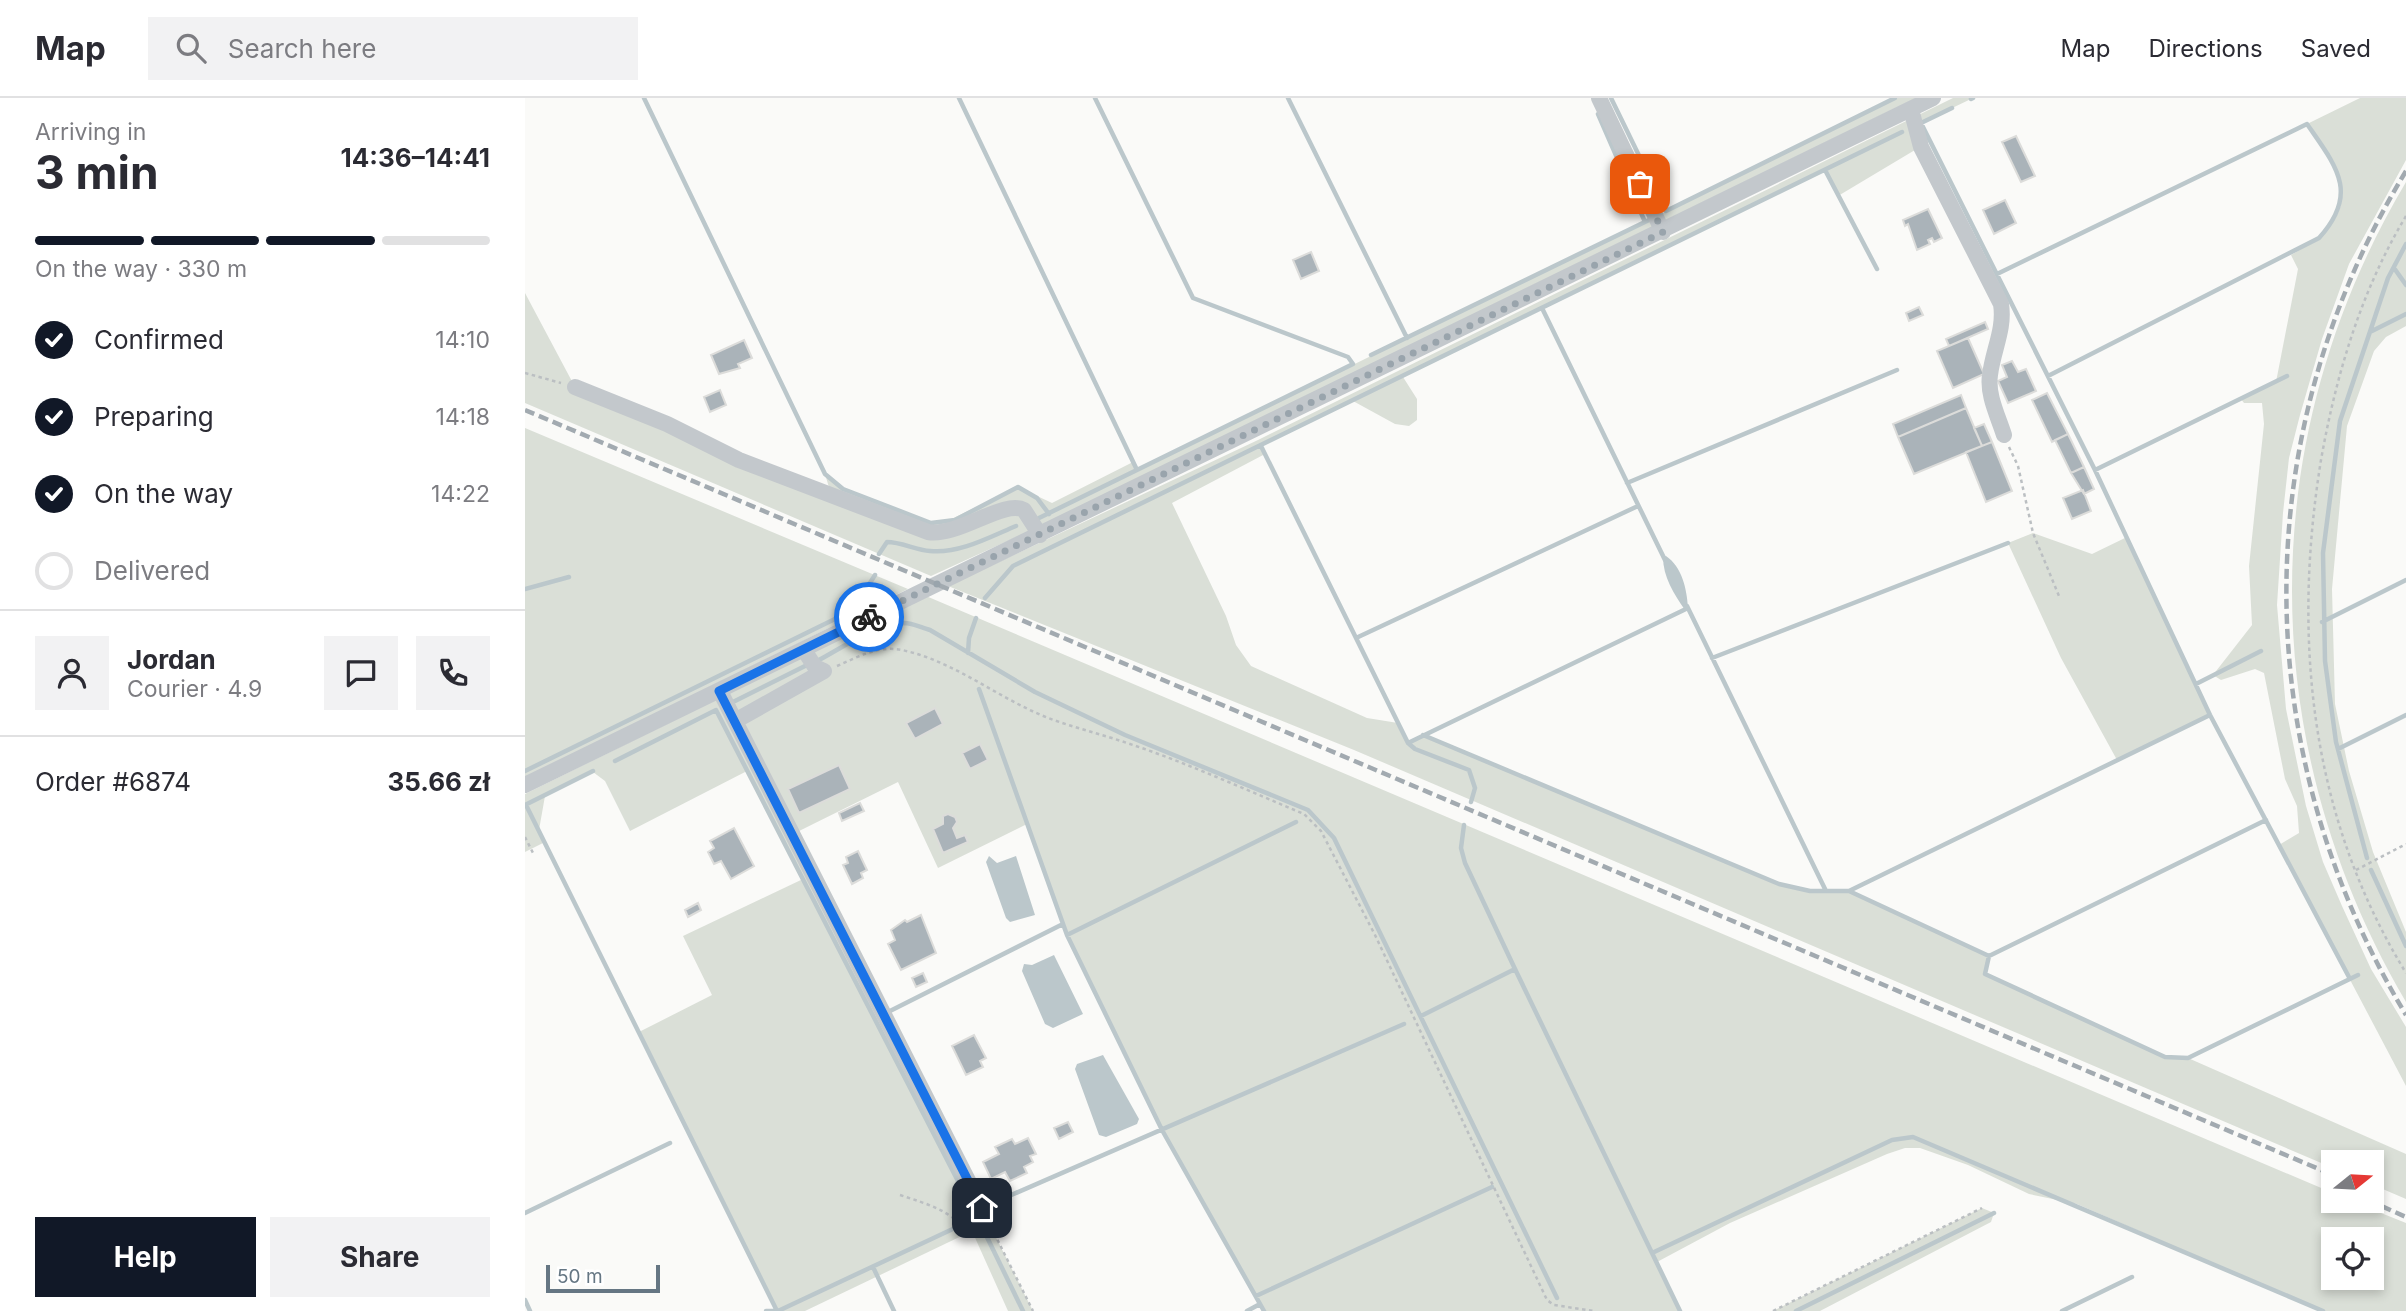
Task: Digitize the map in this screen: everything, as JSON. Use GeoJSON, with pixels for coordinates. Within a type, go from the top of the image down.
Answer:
{"type":"FeatureCollection","features":[{"type":"Feature","properties":{"kind":"street"},"geometry":{"type":"LineString","coordinates":[[1599,98],[1663,232]]}},
{"type":"Feature","properties":{"kind":"street"},"geometry":{"type":"LineString","coordinates":[[525,785],[1933,98]]}},
{"type":"Feature","properties":{"kind":"street"},"geometry":{"type":"LineString","coordinates":[[1911,109],[1921,147],[2001,303],[2000,338],[1990,376],[1995,408],[2004,435]]}},
{"type":"Feature","properties":{"kind":"street"},"geometry":{"type":"LineString","coordinates":[[575,387],[667,424],[739,460],[918,529],[942,534],[1019,507],[1033,520],[1040,536]]}},
{"type":"Feature","properties":{"kind":"street"},"geometry":{"type":"LineString","coordinates":[[804,650],[815,667],[824,671]]}},
{"type":"Feature","properties":{"kind":"street"},"geometry":{"type":"LineString","coordinates":[[735,721],[824,671]]}},
{"type":"Feature","properties":{"kind":"street"},"geometry":{"type":"LineString","coordinates":[[719,691],[982,1208]]}},
{"type":"Feature","properties":{"kind":"path"},"geometry":{"type":"LineString","coordinates":[[2406,216],[2357,317],[2332,399],[2308,568],[2308,657],[2313,704],[2332,794],[2371,910],[2406,973]]}},
{"type":"Feature","properties":{"kind":"path"},"geometry":{"type":"LineString","coordinates":[[525,373],[575,387]]}},
{"type":"Feature","properties":{"kind":"path"},"geometry":{"type":"LineString","coordinates":[[2004,435],[2018,466],[2033,533],[2059,596]]}},
{"type":"Feature","properties":{"kind":"path"},"geometry":{"type":"LineString","coordinates":[[824,671],[877,649],[902,650],[941,663],[985,684],[1011,702],[1073,729],[1121,741],[1304,814],[1313,821],[1321,831],[1375,935],[1547,1300],[1554,1305],[1594,1311]]}},
{"type":"Feature","properties":{"kind":"path"},"geometry":{"type":"LineString","coordinates":[[525,837],[534,855]]}},
{"type":"Feature","properties":{"kind":"path"},"geometry":{"type":"LineString","coordinates":[[2356,870],[2406,844]]}},
{"type":"Feature","properties":{"kind":"path"},"geometry":{"type":"LineString","coordinates":[[901,1195],[957,1218],[968,1233],[989,1223]]}},
{"type":"Feature","properties":{"kind":"path"},"geometry":{"type":"LineString","coordinates":[[982,1208],[1033,1311]]}},
{"type":"Feature","properties":{"kind":"path"},"geometry":{"type":"LineString","coordinates":[[1773,1311],[1982,1208]]}},
{"type":"Feature","properties":{"kind":"path"},"geometry":{"type":"LineString","coordinates":[[1554,1305],[1555,1311]]}},
{"type":"Feature","properties":{"kind":"shaded area"},"geometry":{"type":"Polygon","coordinates":[[[1898,98],[1916,98],[1036,528],[931,576],[525,403],[525,293],[575,387],[831,494],[825,474],[843,489],[931,522],[943,523],[1018,487],[1052,503],[1133,462],[1138,470],[1898,98]]]}},
{"type":"Feature","properties":{"kind":"shaded area"},"geometry":{"type":"Polygon","coordinates":[[[1953,98],[1973,98],[1921,123],[1930,141],[1838,196],[1825,170],[1403,377],[1417,399],[1417,420],[1409,426],[1395,424],[1353,401],[1261,446],[1265,454],[1172,503],[1226,616],[1236,645],[1251,666],[1367,718],[1398,723],[1408,743],[1423,735],[1779,884],[1810,891],[1849,891],[1989,956],[1986,974],[2165,1057],[2188,1058],[2406,1154],[2406,1199],[2384,1190],[2384,1150],[2321,1150],[2321,1163],[1354,750],[948,586],[1258,440],[1953,98]]]}},
{"type":"Feature","properties":{"kind":"shaded area"},"geometry":{"type":"Polygon","coordinates":[[[2360,98],[2406,98],[2406,160],[2349,264],[2322,339],[2289,458],[2277,605],[2286,709],[2306,806],[2323,862],[2342,906],[2371,969],[2406,1027],[2406,1086],[2279,845],[2299,833],[2297,806],[2285,779],[2264,673],[2255,669],[2221,680],[2213,675],[2252,625],[2249,566],[2264,424],[2262,403],[2244,403],[2241,399],[2276,382],[2298,269],[2291,255],[2314,240],[2330,225],[2339,211],[2342,196],[2332,163],[2307,124],[2360,98]]]}},
{"type":"Feature","properties":{"kind":"shaded area"},"geometry":{"type":"Polygon","coordinates":[[[2406,182],[2406,326],[2386,337],[2374,351],[2347,426],[2332,589],[2335,704],[2349,771],[2373,852],[2406,932],[2406,1002],[2356,904],[2321,802],[2299,697],[2292,592],[2299,487],[2320,382],[2356,280],[2406,182]]]}},
{"type":"Feature","properties":{"kind":"shaded area"},"geometry":{"type":"Polygon","coordinates":[[[525,428],[908,589],[525,778],[525,428]]]}},
{"type":"Feature","properties":{"kind":"shaded area"},"geometry":{"type":"Polygon","coordinates":[[[2033,533],[2092,554],[2127,537],[2210,715],[2117,760],[2061,658],[2008,543],[2033,533]]]}},
{"type":"Feature","properties":{"kind":"shaded area"},"geometry":{"type":"Polygon","coordinates":[[[1666,556],[1683,579],[1688,608],[1685,610],[1667,578],[1663,564],[1663,557],[1666,556]]]}},
{"type":"Feature","properties":{"kind":"shaded area"},"geometry":{"type":"Polygon","coordinates":[[[926,596],[2321,1188],[2321,1213],[2381,1213],[2406,1223],[2406,1311],[2323,1311],[2077,1204],[2029,1194],[1968,1165],[1920,1148],[1905,1148],[1730,1223],[1657,1262],[1680,1311],[1264,1311],[1162,1130],[1067,935],[1027,824],[938,868],[898,782],[793,834],[1033,1311],[1008,1311],[972,1231],[805,1311],[777,1311],[639,1032],[712,995],[683,936],[803,879],[747,771],[630,831],[605,781],[593,772],[545,796],[539,830],[545,842],[525,852],[525,794],[926,596]]]}},
{"type":"Feature","properties":{"kind":"shaded area"},"geometry":{"type":"Polygon","coordinates":[[[989,856],[997,863],[1016,856],[1035,915],[1010,922],[1006,918],[986,862],[989,856]]]}},
{"type":"Feature","properties":{"kind":"shaded area"},"geometry":{"type":"Polygon","coordinates":[[[1054,955],[1083,1014],[1053,1028],[1045,1024],[1022,971],[1024,964],[1032,965],[1054,955]]]}},
{"type":"Feature","properties":{"kind":"shaded area"},"geometry":{"type":"Polygon","coordinates":[[[1103,1055],[1139,1119],[1137,1124],[1106,1137],[1099,1135],[1075,1069],[1077,1064],[1103,1055]]]}},
{"type":"Feature","properties":{"kind":"shaded area"},"geometry":{"type":"Polygon","coordinates":[[[1982,1208],[1994,1213],[1991,1222],[1820,1311],[1773,1311],[1982,1208]]]}},
{"type":"Feature","properties":{"kind":"building"},"geometry":{"type":"Polygon","coordinates":[[[2016,136],[2035,176],[2021,182],[2002,142],[2016,136]]]}},
{"type":"Feature","properties":{"kind":"building"},"geometry":{"type":"Polygon","coordinates":[[[2005,200],[2016,223],[1994,234],[1983,210],[2005,200]]]}},
{"type":"Feature","properties":{"kind":"building"},"geometry":{"type":"Polygon","coordinates":[[[1928,209],[1942,238],[1934,242],[1932,238],[1928,240],[1930,244],[1917,250],[1908,224],[1905,226],[1903,220],[1928,209]]]}},
{"type":"Feature","properties":{"kind":"building"},"geometry":{"type":"Polygon","coordinates":[[[1311,252],[1319,271],[1301,279],[1293,260],[1311,252]]]}},
{"type":"Feature","properties":{"kind":"building"},"geometry":{"type":"Polygon","coordinates":[[[1919,307],[1923,315],[1909,321],[1906,313],[1919,307]]]}},
{"type":"Feature","properties":{"kind":"building"},"geometry":{"type":"Polygon","coordinates":[[[1985,322],[1988,329],[1949,346],[1946,339],[1985,322]]]}},
{"type":"Feature","properties":{"kind":"building"},"geometry":{"type":"Polygon","coordinates":[[[1968,338],[1984,374],[1953,388],[1937,351],[1968,338]]]}},
{"type":"Feature","properties":{"kind":"building"},"geometry":{"type":"Polygon","coordinates":[[[744,340],[752,358],[738,364],[740,368],[719,374],[711,355],[744,340]]]}},
{"type":"Feature","properties":{"kind":"building"},"geometry":{"type":"Polygon","coordinates":[[[2012,361],[2018,372],[2026,369],[2036,391],[2008,403],[1998,381],[2007,377],[2002,365],[2012,361]]]}},
{"type":"Feature","properties":{"kind":"building"},"geometry":{"type":"Polygon","coordinates":[[[720,390],[726,405],[710,412],[704,397],[720,390]]]}},
{"type":"Feature","properties":{"kind":"building"},"geometry":{"type":"Polygon","coordinates":[[[2047,393],[2068,434],[2052,442],[2032,400],[2047,393]]]}},
{"type":"Feature","properties":{"kind":"building"},"geometry":{"type":"Polygon","coordinates":[[[1961,395],[1966,408],[1898,437],[1893,424],[1961,395]]]}},
{"type":"Feature","properties":{"kind":"building"},"geometry":{"type":"Polygon","coordinates":[[[1966,408],[1982,446],[1914,474],[1898,437],[1966,408]]]}},
{"type":"Feature","properties":{"kind":"building"},"geometry":{"type":"Polygon","coordinates":[[[1984,424],[1992,442],[1982,446],[1974,428],[1984,424]]]}},
{"type":"Feature","properties":{"kind":"building"},"geometry":{"type":"Polygon","coordinates":[[[2068,434],[2084,467],[2071,473],[2055,440],[2068,434]]]}},
{"type":"Feature","properties":{"kind":"building"},"geometry":{"type":"Polygon","coordinates":[[[1992,442],[2012,491],[1986,502],[1966,452],[1992,442]]]}},
{"type":"Feature","properties":{"kind":"building"},"geometry":{"type":"Polygon","coordinates":[[[2084,467],[2094,489],[2084,494],[2071,473],[2084,467]]]}},
{"type":"Feature","properties":{"kind":"building"},"geometry":{"type":"Polygon","coordinates":[[[2083,490],[2091,511],[2072,519],[2063,498],[2083,490]]]}},
{"type":"Feature","properties":{"kind":"building"},"geometry":{"type":"Polygon","coordinates":[[[935,708],[943,724],[915,739],[906,723],[935,708]]]}},
{"type":"Feature","properties":{"kind":"building"},"geometry":{"type":"Polygon","coordinates":[[[980,744],[988,760],[970,769],[962,753],[980,744]]]}},
{"type":"Feature","properties":{"kind":"building"},"geometry":{"type":"Polygon","coordinates":[[[839,765],[850,789],[799,813],[788,789],[839,765]]]}},
{"type":"Feature","properties":{"kind":"building"},"geometry":{"type":"Polygon","coordinates":[[[860,803],[864,811],[842,821],[839,813],[860,803]]]}},
{"type":"Feature","properties":{"kind":"building"},"geometry":{"type":"Polygon","coordinates":[[[948,814],[955,817],[957,822],[953,828],[957,838],[965,835],[968,842],[943,853],[933,829],[943,824],[943,816],[948,814]]]}},
{"type":"Feature","properties":{"kind":"building"},"geometry":{"type":"Polygon","coordinates":[[[734,828],[754,866],[731,879],[721,861],[714,864],[708,852],[714,848],[710,841],[734,828]]]}},
{"type":"Feature","properties":{"kind":"building"},"geometry":{"type":"Polygon","coordinates":[[[858,851],[867,870],[861,873],[863,878],[852,884],[843,865],[848,863],[846,857],[858,851]]]}},
{"type":"Feature","properties":{"kind":"building"},"geometry":{"type":"Polygon","coordinates":[[[698,903],[701,910],[688,917],[685,910],[698,903]]]}},
{"type":"Feature","properties":{"kind":"building"},"geometry":{"type":"Polygon","coordinates":[[[921,915],[936,953],[901,970],[888,944],[895,940],[891,930],[905,920],[907,922],[921,915]]]}},
{"type":"Feature","properties":{"kind":"building"},"geometry":{"type":"Polygon","coordinates":[[[923,973],[927,982],[916,987],[912,978],[923,973]]]}},
{"type":"Feature","properties":{"kind":"building"},"geometry":{"type":"Polygon","coordinates":[[[974,1035],[986,1058],[980,1061],[983,1067],[966,1075],[952,1046],[974,1035]]]}},
{"type":"Feature","properties":{"kind":"building"},"geometry":{"type":"Polygon","coordinates":[[[1068,1122],[1073,1132],[1059,1139],[1054,1128],[1068,1122]]]}},
{"type":"Feature","properties":{"kind":"building"},"geometry":{"type":"Polygon","coordinates":[[[1028,1138],[1036,1154],[1030,1156],[1033,1162],[1024,1167],[1027,1173],[1010,1181],[1005,1172],[991,1179],[983,1162],[999,1154],[995,1147],[1012,1139],[1015,1144],[1028,1138]]]}},
{"type":"Feature","properties":{"kind":"waterway"},"geometry":{"type":"LineString","coordinates":[[644,98],[825,474],[843,489],[931,523],[955,520],[1018,487],[1037,498],[1049,514]]}},
{"type":"Feature","properties":{"kind":"waterway"},"geometry":{"type":"LineString","coordinates":[[959,98],[1137,470]]}},
{"type":"Feature","properties":{"kind":"waterway"},"geometry":{"type":"LineString","coordinates":[[1039,518],[1353,364],[1348,357],[1193,298],[1095,98]]}},
{"type":"Feature","properties":{"kind":"waterway"},"geometry":{"type":"LineString","coordinates":[[1288,98],[1407,338]]}},
{"type":"Feature","properties":{"kind":"waterway"},"geometry":{"type":"LineString","coordinates":[[1611,98],[1666,211],[1895,98]]}},
{"type":"Feature","properties":{"kind":"waterway"},"geometry":{"type":"LineString","coordinates":[[1952,108],[1921,123],[2095,470],[2210,715],[2350,979]]}},
{"type":"Feature","properties":{"kind":"waterway"},"geometry":{"type":"LineString","coordinates":[[1598,114],[1645,222]]}},
{"type":"Feature","properties":{"kind":"waterway"},"geometry":{"type":"LineString","coordinates":[[1997,274],[2307,124],[2327,153],[2339,180],[2341,193],[2339,207],[2319,238],[2048,376]]}},
{"type":"Feature","properties":{"kind":"waterway"},"geometry":{"type":"LineString","coordinates":[[985,598],[1013,566],[1902,132]]}},
{"type":"Feature","properties":{"kind":"waterway"},"geometry":{"type":"LineString","coordinates":[[1825,170],[1877,269]]}},
{"type":"Feature","properties":{"kind":"waterway"},"geometry":{"type":"LineString","coordinates":[[1371,355],[1649,220]]}},
{"type":"Feature","properties":{"kind":"waterway"},"geometry":{"type":"LineString","coordinates":[[2367,858],[2336,742],[2325,661],[2323,553],[2340,421],[2388,278],[2406,244]]}},
{"type":"Feature","properties":{"kind":"waterway"},"geometry":{"type":"LineString","coordinates":[[2394,268],[2406,285]]}},
{"type":"Feature","properties":{"kind":"waterway"},"geometry":{"type":"LineString","coordinates":[[1542,308],[1665,560]]}},
{"type":"Feature","properties":{"kind":"waterway"},"geometry":{"type":"LineString","coordinates":[[2372,331],[2406,314]]}},
{"type":"Feature","properties":{"kind":"waterway"},"geometry":{"type":"LineString","coordinates":[[1627,483],[1897,370]]}},
{"type":"Feature","properties":{"kind":"waterway"},"geometry":{"type":"LineString","coordinates":[[2095,470],[2287,376]]}},
{"type":"Feature","properties":{"kind":"waterway"},"geometry":{"type":"LineString","coordinates":[[1261,446],[1408,743],[1415,749],[1469,770],[1475,788],[1471,802]]}},
{"type":"Feature","properties":{"kind":"waterway"},"geometry":{"type":"LineString","coordinates":[[1356,638],[1638,506]]}},
{"type":"Feature","properties":{"kind":"waterway"},"geometry":{"type":"LineString","coordinates":[[879,554],[887,542],[930,551],[952,550],[974,544],[1016,526]]}},
{"type":"Feature","properties":{"kind":"waterway"},"geometry":{"type":"LineString","coordinates":[[1712,658],[2008,543]]}},
{"type":"Feature","properties":{"kind":"waterway"},"geometry":{"type":"LineString","coordinates":[[525,771],[839,617],[854,608],[875,575]]}},
{"type":"Feature","properties":{"kind":"waterway"},"geometry":{"type":"LineString","coordinates":[[525,589],[569,577]]}},
{"type":"Feature","properties":{"kind":"waterway"},"geometry":{"type":"LineString","coordinates":[[2322,622],[2406,580]]}},
{"type":"Feature","properties":{"kind":"waterway"},"geometry":{"type":"LineString","coordinates":[[1687,606],[1826,891]]}},
{"type":"Feature","properties":{"kind":"waterway"},"geometry":{"type":"LineString","coordinates":[[1408,743],[1688,608]]}},
{"type":"Feature","properties":{"kind":"waterway"},"geometry":{"type":"LineString","coordinates":[[968,653],[969,638],[976,618]]}},
{"type":"Feature","properties":{"kind":"waterway"},"geometry":{"type":"LineString","coordinates":[[817,661],[882,628],[893,624],[914,625],[930,630],[1035,692],[1125,735],[1308,810],[1334,838],[1557,1298]]}},
{"type":"Feature","properties":{"kind":"waterway"},"geometry":{"type":"LineString","coordinates":[[2196,684],[2261,651]]}},
{"type":"Feature","properties":{"kind":"waterway"},"geometry":{"type":"LineString","coordinates":[[733,702],[805,666]]}},
{"type":"Feature","properties":{"kind":"waterway"},"geometry":{"type":"LineString","coordinates":[[979,689],[1067,935],[1162,1130],[1264,1311]]}},
{"type":"Feature","properties":{"kind":"waterway"},"geometry":{"type":"LineString","coordinates":[[615,761],[716,710],[979,1222]]}},
{"type":"Feature","properties":{"kind":"waterway"},"geometry":{"type":"LineString","coordinates":[[1849,891],[2210,715]]}},
{"type":"Feature","properties":{"kind":"waterway"},"geometry":{"type":"LineString","coordinates":[[2338,749],[2406,715]]}},
{"type":"Feature","properties":{"kind":"waterway"},"geometry":{"type":"LineString","coordinates":[[1423,735],[1779,884],[1810,891],[1849,891],[1989,956],[1985,974],[2165,1057],[2188,1058],[2358,975]]}},
{"type":"Feature","properties":{"kind":"waterway"},"geometry":{"type":"LineString","coordinates":[[525,805],[593,771]]}},
{"type":"Feature","properties":{"kind":"waterway"},"geometry":{"type":"LineString","coordinates":[[526,805],[777,1311]]}},
{"type":"Feature","properties":{"kind":"waterway"},"geometry":{"type":"LineString","coordinates":[[1989,956],[2266,820]]}},
{"type":"Feature","properties":{"kind":"waterway"},"geometry":{"type":"LineString","coordinates":[[1067,935],[1296,822]]}},
{"type":"Feature","properties":{"kind":"waterway"},"geometry":{"type":"LineString","coordinates":[[1464,825],[1461,848],[1465,863],[1515,969]]}},
{"type":"Feature","properties":{"kind":"waterway"},"geometry":{"type":"LineString","coordinates":[[2371,870],[2406,946]]}},
{"type":"Feature","properties":{"kind":"waterway"},"geometry":{"type":"LineString","coordinates":[[890,1011],[1063,924]]}},
{"type":"Feature","properties":{"kind":"waterway"},"geometry":{"type":"LineString","coordinates":[[1421,1016],[1515,969],[1680,1311]]}},
{"type":"Feature","properties":{"kind":"waterway"},"geometry":{"type":"LineString","coordinates":[[986,1206],[1404,1024]]}},
{"type":"Feature","properties":{"kind":"waterway"},"geometry":{"type":"LineString","coordinates":[[1652,1253],[1892,1140],[1913,1137],[2323,1311]]}},
{"type":"Feature","properties":{"kind":"waterway"},"geometry":{"type":"LineString","coordinates":[[525,1213],[670,1143]]}},
{"type":"Feature","properties":{"kind":"waterway"},"geometry":{"type":"LineString","coordinates":[[1256,1296],[1492,1187]]}},
{"type":"Feature","properties":{"kind":"waterway"},"geometry":{"type":"LineString","coordinates":[[1796,1311],[1994,1213]]}},
{"type":"Feature","properties":{"kind":"waterway"},"geometry":{"type":"LineString","coordinates":[[968,1222],[977,1218]]}},
{"type":"Feature","properties":{"kind":"waterway"},"geometry":{"type":"LineString","coordinates":[[778,1311],[957,1227]]}},
{"type":"Feature","properties":{"kind":"waterway"},"geometry":{"type":"LineString","coordinates":[[984,1231],[1023,1311]]}},
{"type":"Feature","properties":{"kind":"waterway"},"geometry":{"type":"LineString","coordinates":[[873,1267],[894,1311]]}},
{"type":"Feature","properties":{"kind":"waterway"},"geometry":{"type":"LineString","coordinates":[[2062,1311],[2132,1277]]}},
{"type":"Feature","properties":{"kind":"waterway"},"geometry":{"type":"LineString","coordinates":[[525,1300],[530,1311]]}},
{"type":"Feature","properties":{"kind":"waterway"},"geometry":{"type":"LineString","coordinates":[[1247,1311],[1260,1304]]}},
{"type":"Feature","properties":{"kind":"waterway"},"geometry":{"type":"LineString","coordinates":[[766,1311],[777,1311]]}},
{"type":"Feature","properties":{"kind":"railway"},"geometry":{"type":"LineString","coordinates":[[2406,171],[2354,272],[2316,377],[2294,484],[2286,593],[2294,701],[2316,808],[2354,913],[2406,1015]]}},
{"type":"Feature","properties":{"kind":"railway"},"geometry":{"type":"LineString","coordinates":[[525,410],[2321,1170]]}},
{"type":"Feature","properties":{"kind":"railway"},"geometry":{"type":"LineString","coordinates":[[2384,1207],[2406,1217]]}},
{"type":"Feature","properties":{"kind":"way so far"},"geometry":{"type":"LineString","coordinates":[[869,617],[1663,232],[1640,184]]}},
{"type":"Feature","properties":{"kind":"route"},"geometry":{"type":"LineString","coordinates":[[869,617],[719,691],[982,1208]]}}]}
